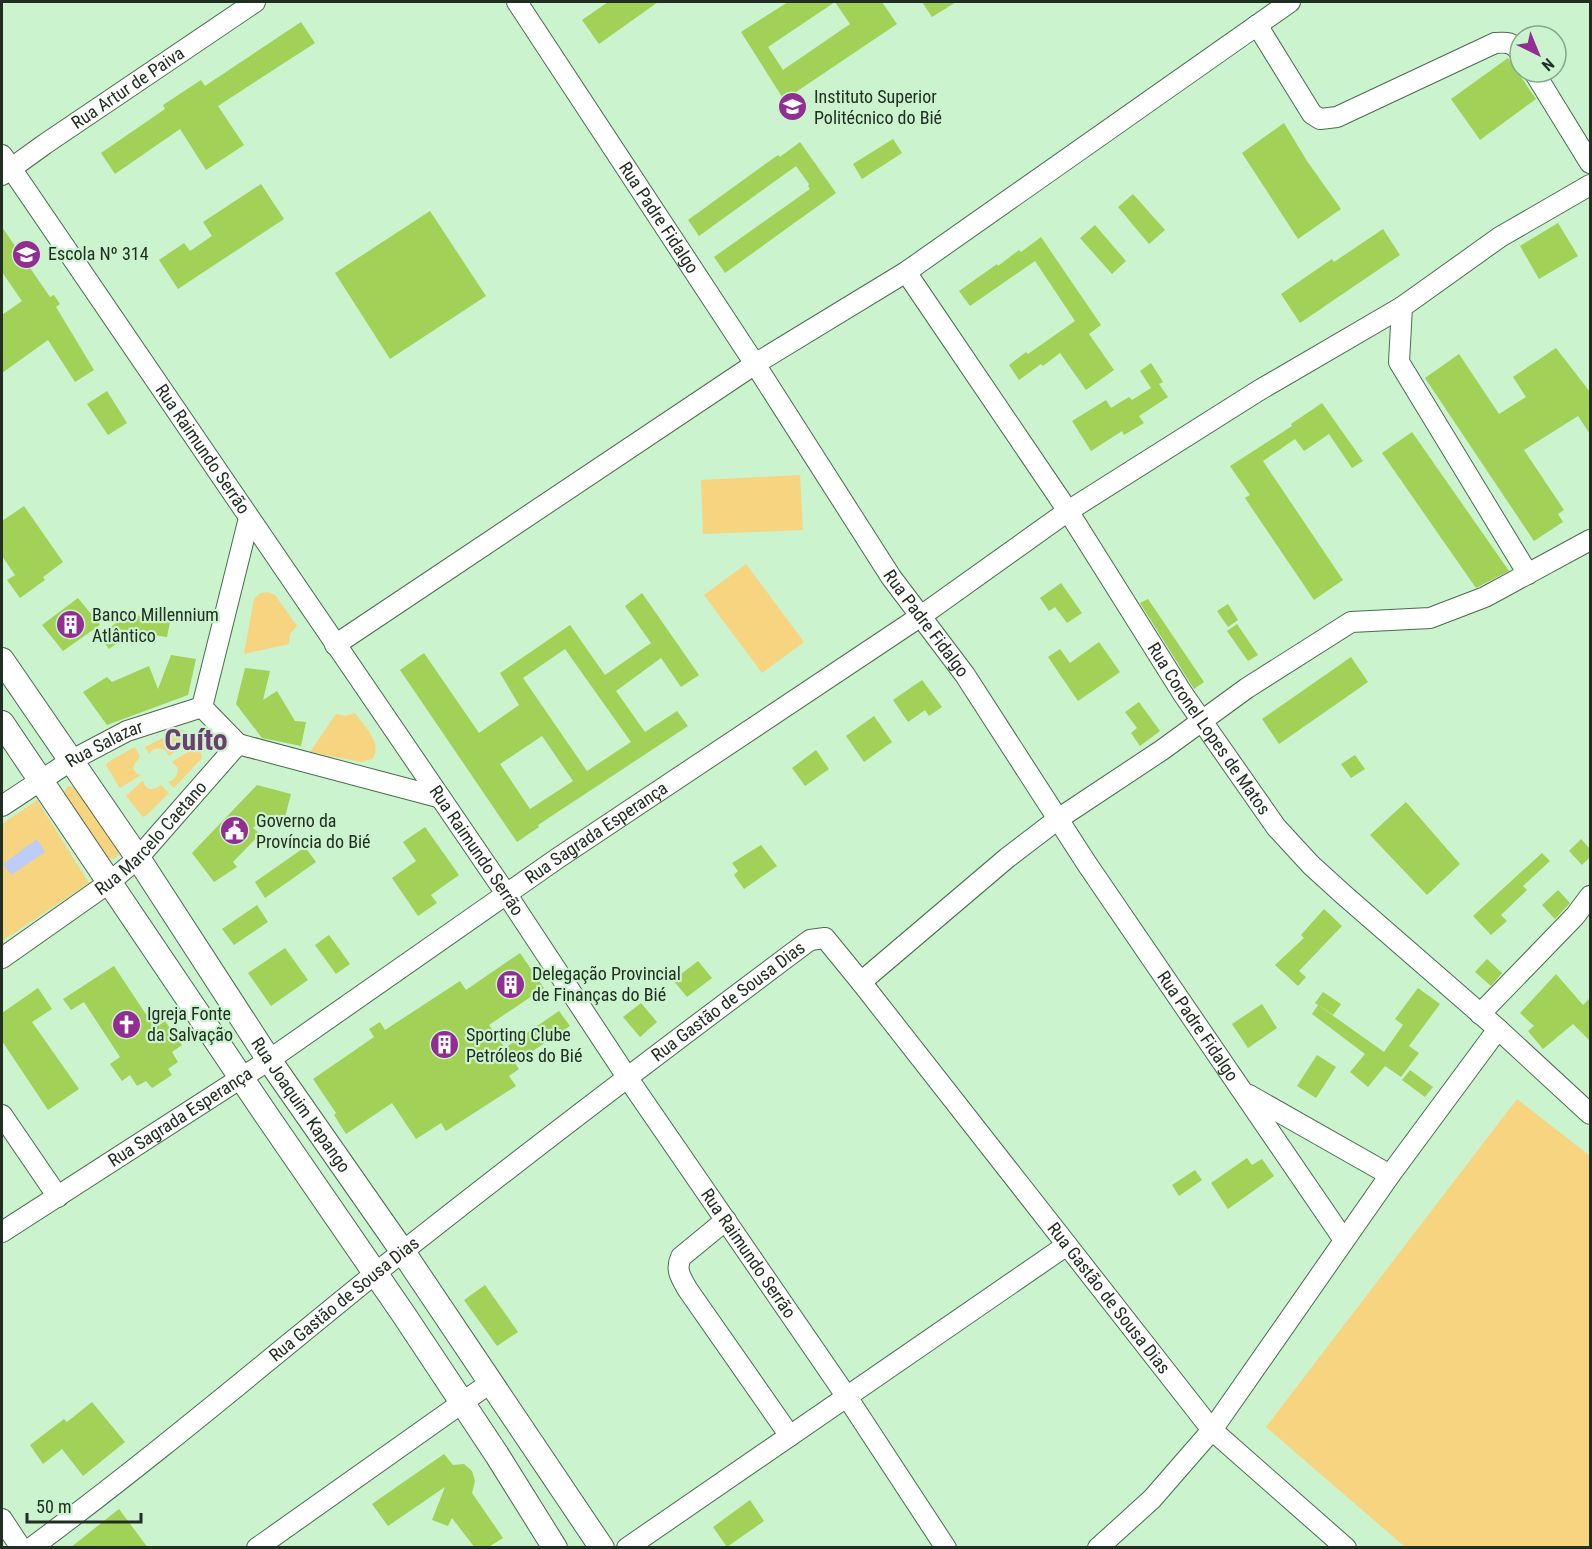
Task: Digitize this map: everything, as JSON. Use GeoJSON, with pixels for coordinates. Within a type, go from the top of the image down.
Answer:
{"type":"FeatureCollection","features":[{"type":"Feature","properties":{"kind":"main road","name":"Rua Joaquim Kapango"},"geometry":{"type":"LineString","coordinates":[[2,660],[138,858],[269,1059],[403,1252],[602,1548]]}},
{"type":"Feature","properties":{"kind":"main road","name":"Rua Joaquim Kapango"},"geometry":{"type":"LineString","coordinates":[[2,723],[298,1158],[462,1403],[555,1548]]}},
{"type":"Feature","properties":{"kind":"main road"},"geometry":{"type":"LineString","coordinates":[[298,1158],[326,1141]]}},
{"type":"Feature","properties":{"kind":"main road"},"geometry":{"type":"LineString","coordinates":[[322,1194],[351,1177]]}},
{"type":"Feature","properties":{"kind":"street","name":"Rua Artur de Paiva"},"geometry":{"type":"LineString","coordinates":[[5,166],[255,2]]}},
{"type":"Feature","properties":{"kind":"street","name":"Rua Padre Fidalgo"},"geometry":{"type":"LineString","coordinates":[[517,2],[755,364],[891,577],[965,675],[1058,819],[1344,1240]]}},
{"type":"Feature","properties":{"kind":"street"},"geometry":{"type":"LineString","coordinates":[[335,645],[755,364],[906,272],[1290,2]]}},
{"type":"Feature","properties":{"kind":"street"},"geometry":{"type":"LineString","coordinates":[[1257,25],[1312,114],[1320,119],[1337,117],[1495,43],[1508,42]]}},
{"type":"Feature","properties":{"kind":"street"},"geometry":{"type":"LineString","coordinates":[[1541,84],[1590,163]]}},
{"type":"Feature","properties":{"kind":"street","name":"Rua Raimundo Serrão"},"geometry":{"type":"LineString","coordinates":[[5,166],[507,895],[627,1077],[847,1396],[946,1548]]}},
{"type":"Feature","properties":{"kind":"street","name":"Rua Sagrada Esperança"},"geometry":{"type":"LineString","coordinates":[[2,1232],[269,1059],[558,858],[921,616],[1068,511],[1284,375],[1402,307],[1500,237],[1590,185]]}},
{"type":"Feature","properties":{"kind":"street","name":"Rua Coronel Lopes de Matos"},"geometry":{"type":"LineString","coordinates":[[906,272],[1068,511],[1177,684],[1276,827],[1311,865],[1498,1029],[1590,1114]]}},
{"type":"Feature","properties":{"kind":"street"},"geometry":{"type":"LineString","coordinates":[[1402,307],[1399,362],[1528,574]]}},
{"type":"Feature","properties":{"kind":"street"},"geometry":{"type":"LineString","coordinates":[[249,518],[202,707],[238,744],[438,797]]}},
{"type":"Feature","properties":{"kind":"street"},"geometry":{"type":"LineString","coordinates":[[861,982],[1007,858],[1058,819],[1203,721],[1247,688],[1351,622],[1430,618],[1485,597],[1590,540]]}},
{"type":"Feature","properties":{"kind":"street","name":"Rua Salazar"},"geometry":{"type":"LineString","coordinates":[[2,806],[72,760],[127,732],[202,707]]}},
{"type":"Feature","properties":{"kind":"street","name":"Rua Marcelo Caetano"},"geometry":{"type":"LineString","coordinates":[[2,958],[111,882],[138,858],[238,744]]}},
{"type":"Feature","properties":{"kind":"street"},"geometry":{"type":"LineString","coordinates":[[1480,1014],[1583,914],[1590,896]]}},
{"type":"Feature","properties":{"kind":"street","name":"Rua Gastão de Sousa Dias"},"geometry":{"type":"LineString","coordinates":[[31,1548],[117,1484],[375,1274],[627,1077],[810,940],[825,938],[1212,1430],[1346,1548]]}},
{"type":"Feature","properties":{"kind":"street"},"geometry":{"type":"LineString","coordinates":[[1098,1548],[1152,1499],[1212,1430],[1390,1175],[1498,1029]]}},
{"type":"Feature","properties":{"kind":"street"},"geometry":{"type":"LineString","coordinates":[[1243,1092],[1390,1175]]}},
{"type":"Feature","properties":{"kind":"street"},"geometry":{"type":"LineString","coordinates":[[2,1114],[58,1197]]}},
{"type":"Feature","properties":{"kind":"street"},"geometry":{"type":"LineString","coordinates":[[726,1220],[681,1257],[677,1266],[679,1274],[790,1436]]}},
{"type":"Feature","properties":{"kind":"street"},"geometry":{"type":"LineString","coordinates":[[627,1548],[1067,1245]]}},
{"type":"Feature","properties":{"kind":"street"},"geometry":{"type":"LineString","coordinates":[[256,1548],[490,1383]]}},
{"type":"Feature","properties":{"kind":"street"},"geometry":{"type":"LineString","coordinates":[[2,1520],[21,1548]]}},
{"type":"Feature","properties":{"kind":"shaded area"},"geometry":{"type":"Polygon","coordinates":[[[800,475],[803,530],[703,534],[701,480],[800,475]]]}},
{"type":"Feature","properties":{"kind":"shaded area"},"geometry":{"type":"Polygon","coordinates":[[[746,564],[804,642],[762,673],[704,595],[746,564]]]}},
{"type":"Feature","properties":{"kind":"shaded area"},"geometry":{"type":"Polygon","coordinates":[[[268,592],[275,595],[297,626],[290,634],[289,644],[244,654],[254,599],[260,593],[268,592]]]}},
{"type":"Feature","properties":{"kind":"shaded area"},"geometry":{"type":"Polygon","coordinates":[[[355,713],[374,741],[376,747],[372,759],[361,762],[310,752],[336,714],[345,716],[355,713]]]}},
{"type":"Feature","properties":{"kind":"shaded area"},"geometry":{"type":"Polygon","coordinates":[[[181,729],[188,734],[188,742],[169,756],[165,750],[160,749],[154,749],[149,754],[145,747],[181,729]]]}},
{"type":"Feature","properties":{"kind":"shaded area"},"geometry":{"type":"Polygon","coordinates":[[[135,747],[140,757],[133,768],[141,775],[120,788],[106,765],[135,747]]]}},
{"type":"Feature","properties":{"kind":"shaded area"},"geometry":{"type":"Polygon","coordinates":[[[194,748],[201,753],[202,758],[174,788],[168,782],[176,777],[178,768],[172,762],[194,748]]]}},
{"type":"Feature","properties":{"kind":"shaded area"},"geometry":{"type":"Polygon","coordinates":[[[143,780],[147,788],[152,789],[161,785],[169,793],[143,817],[126,796],[143,780]]]}},
{"type":"Feature","properties":{"kind":"shaded area"},"geometry":{"type":"Polygon","coordinates":[[[68,786],[76,787],[120,851],[116,858],[106,857],[63,793],[68,786]]]}},
{"type":"Feature","properties":{"kind":"shaded area"},"geometry":{"type":"Polygon","coordinates":[[[37,800],[89,883],[2,941],[2,824],[37,800]]]}},
{"type":"Feature","properties":{"kind":"shaded area"},"geometry":{"type":"Polygon","coordinates":[[[1517,1099],[1590,1156],[1590,1547],[1405,1547],[1266,1427],[1517,1099]]]}},
{"type":"Feature","properties":{"kind":"water"},"geometry":{"type":"Polygon","coordinates":[[[37,839],[45,852],[11,875],[3,864],[37,839]]]}},
{"type":"Feature","properties":{"kind":"building"},"geometry":{"type":"Polygon","coordinates":[[[608,2],[658,2],[599,44],[582,20],[608,2]]]}},
{"type":"Feature","properties":{"kind":"building"},"geometry":{"type":"Polygon","coordinates":[[[788,2],[835,2],[882,2],[897,24],[784,100],[741,32],[788,2]],[[835,2],[768,47],[783,70],[850,24],[835,2]]]}},
{"type":"Feature","properties":{"kind":"building"},"geometry":{"type":"Polygon","coordinates":[[[922,2],[956,2],[932,17],[922,2]]]}},
{"type":"Feature","properties":{"kind":"building"},"geometry":{"type":"Polygon","coordinates":[[[301,22],[315,43],[218,106],[244,145],[206,170],[180,129],[115,174],[101,153],[165,109],[163,105],[201,80],[205,86],[301,22]]]}},
{"type":"Feature","properties":{"kind":"building"},"geometry":{"type":"Polygon","coordinates":[[[1508,58],[1508,84],[1526,84],[1536,99],[1480,140],[1451,99],[1508,58]]]}},
{"type":"Feature","properties":{"kind":"building"},"geometry":{"type":"Polygon","coordinates":[[[1284,123],[1307,161],[1341,209],[1298,239],[1242,153],[1284,123]]]}},
{"type":"Feature","properties":{"kind":"building"},"geometry":{"type":"Polygon","coordinates":[[[893,139],[902,153],[862,179],[853,164],[893,139]]]}},
{"type":"Feature","properties":{"kind":"building"},"geometry":{"type":"Polygon","coordinates":[[[800,142],[836,193],[725,273],[714,257],[810,189],[809,184],[796,166],[699,236],[688,220],[778,155],[780,157],[800,142]]]}},
{"type":"Feature","properties":{"kind":"building"},"geometry":{"type":"Polygon","coordinates":[[[261,184],[284,219],[178,289],[159,260],[184,243],[190,251],[212,236],[203,222],[261,184]]]}},
{"type":"Feature","properties":{"kind":"building"},"geometry":{"type":"Polygon","coordinates":[[[1133,194],[1165,230],[1149,244],[1118,207],[1133,194]]]}},
{"type":"Feature","properties":{"kind":"building"},"geometry":{"type":"Polygon","coordinates":[[[430,211],[486,296],[390,359],[335,273],[430,211]]]}},
{"type":"Feature","properties":{"kind":"building"},"geometry":{"type":"Polygon","coordinates":[[[1558,223],[1578,256],[1539,279],[1520,246],[1558,223]]]}},
{"type":"Feature","properties":{"kind":"building"},"geometry":{"type":"Polygon","coordinates":[[[1095,225],[1126,261],[1112,274],[1080,238],[1095,225]]]}},
{"type":"Feature","properties":{"kind":"building"},"geometry":{"type":"Polygon","coordinates":[[[2,227],[50,297],[54,295],[60,304],[56,307],[94,370],[75,382],[48,340],[2,373],[2,315],[22,301],[2,272],[2,227]]]}},
{"type":"Feature","properties":{"kind":"building"},"geometry":{"type":"Polygon","coordinates":[[[1383,229],[1400,255],[1300,323],[1281,294],[1332,259],[1334,262],[1383,229]]]}},
{"type":"Feature","properties":{"kind":"building"},"geometry":{"type":"Polygon","coordinates":[[[1041,237],[1101,325],[1089,334],[1114,370],[1086,390],[1060,353],[1019,380],[1009,365],[1075,321],[1035,261],[970,306],[959,291],[1041,237]]]}},
{"type":"Feature","properties":{"kind":"building"},"geometry":{"type":"Polygon","coordinates":[[[1556,348],[1590,392],[1590,434],[1578,416],[1524,450],[1564,510],[1558,514],[1563,522],[1534,541],[1425,378],[1459,354],[1499,414],[1526,397],[1513,377],[1556,348]]]}},
{"type":"Feature","properties":{"kind":"building"},"geometry":{"type":"Polygon","coordinates":[[[1151,363],[1163,382],[1159,384],[1168,397],[1139,416],[1144,423],[1124,435],[1122,431],[1091,451],[1072,421],[1106,400],[1111,408],[1129,397],[1132,400],[1151,388],[1140,371],[1151,363]]]}},
{"type":"Feature","properties":{"kind":"building"},"geometry":{"type":"Polygon","coordinates":[[[107,391],[127,423],[108,435],[87,404],[107,391]]]}},
{"type":"Feature","properties":{"kind":"building"},"geometry":{"type":"Polygon","coordinates":[[[1322,403],[1363,461],[1352,468],[1329,434],[1304,451],[1295,439],[1263,461],[1343,580],[1314,600],[1245,498],[1250,495],[1230,466],[1292,426],[1291,424],[1322,403]]]}},
{"type":"Feature","properties":{"kind":"building"},"geometry":{"type":"Polygon","coordinates":[[[1412,432],[1509,571],[1476,588],[1382,453],[1412,432]]]}},
{"type":"Feature","properties":{"kind":"building"},"geometry":{"type":"Polygon","coordinates":[[[24,506],[63,562],[43,577],[45,580],[20,598],[7,580],[15,575],[2,556],[2,521],[24,506]]]}},
{"type":"Feature","properties":{"kind":"building"},"geometry":{"type":"Polygon","coordinates":[[[1061,583],[1082,613],[1067,623],[1055,607],[1049,611],[1040,598],[1061,583]]]}},
{"type":"Feature","properties":{"kind":"building"},"geometry":{"type":"Polygon","coordinates":[[[642,593],[699,675],[681,687],[661,658],[616,691],[645,732],[677,711],[688,726],[538,825],[539,827],[517,842],[400,670],[424,653],[479,733],[519,705],[500,673],[570,625],[605,675],[651,643],[625,606],[642,593]],[[565,649],[523,678],[587,771],[631,742],[565,649]],[[542,736],[500,764],[530,809],[573,781],[542,736]]]}},
{"type":"Feature","properties":{"kind":"building","name":"Banco Millennium Atlântico"},"geometry":{"type":"Polygon","coordinates":[[[78,598],[100,625],[63,651],[42,625],[78,598]]]}},
{"type":"Feature","properties":{"kind":"building"},"geometry":{"type":"Polygon","coordinates":[[[1148,599],[1204,682],[1194,689],[1140,603],[1148,599]]]}},
{"type":"Feature","properties":{"kind":"building"},"geometry":{"type":"Polygon","coordinates":[[[1228,604],[1238,620],[1228,627],[1217,611],[1228,604]]]}},
{"type":"Feature","properties":{"kind":"building"},"geometry":{"type":"Polygon","coordinates":[[[129,614],[170,622],[167,637],[133,632],[109,649],[99,635],[129,614]]]}},
{"type":"Feature","properties":{"kind":"building"},"geometry":{"type":"Polygon","coordinates":[[[1237,624],[1258,655],[1248,661],[1227,631],[1237,624]]]}},
{"type":"Feature","properties":{"kind":"building"},"geometry":{"type":"Polygon","coordinates":[[[1099,642],[1120,672],[1078,701],[1048,657],[1060,649],[1070,663],[1099,642]]]}},
{"type":"Feature","properties":{"kind":"building"},"geometry":{"type":"Polygon","coordinates":[[[171,655],[196,659],[188,695],[107,725],[83,692],[107,677],[112,682],[149,666],[158,689],[171,655]]]}},
{"type":"Feature","properties":{"kind":"building"},"geometry":{"type":"Polygon","coordinates":[[[1351,657],[1368,682],[1279,744],[1262,719],[1351,657]]]}},
{"type":"Feature","properties":{"kind":"building"},"geometry":{"type":"Polygon","coordinates":[[[245,668],[270,671],[263,700],[277,691],[295,721],[306,722],[301,746],[262,738],[236,704],[245,668]]]}},
{"type":"Feature","properties":{"kind":"building"},"geometry":{"type":"Polygon","coordinates":[[[922,680],[942,707],[929,716],[925,710],[908,722],[893,700],[922,680]]]}},
{"type":"Feature","properties":{"kind":"building"},"geometry":{"type":"Polygon","coordinates":[[[1139,702],[1160,731],[1140,746],[1131,733],[1137,728],[1125,712],[1139,702]]]}},
{"type":"Feature","properties":{"kind":"building"},"geometry":{"type":"Polygon","coordinates":[[[874,716],[892,742],[864,762],[846,736],[874,716]]]}},
{"type":"Feature","properties":{"kind":"building"},"geometry":{"type":"Polygon","coordinates":[[[816,750],[829,769],[805,786],[792,768],[816,750]]]}},
{"type":"Feature","properties":{"kind":"building"},"geometry":{"type":"Polygon","coordinates":[[[1355,755],[1365,769],[1351,778],[1341,764],[1355,755]]]}},
{"type":"Feature","properties":{"kind":"building","name":"Governo da Província do Bié"},"geometry":{"type":"Polygon","coordinates":[[[257,785],[291,794],[285,817],[266,815],[253,828],[260,834],[233,862],[237,867],[214,882],[192,853],[257,785]]]}},
{"type":"Feature","properties":{"kind":"building"},"geometry":{"type":"Polygon","coordinates":[[[1406,802],[1460,864],[1427,895],[1370,835],[1406,802]]]}},
{"type":"Feature","properties":{"kind":"building"},"geometry":{"type":"Polygon","coordinates":[[[425,827],[459,875],[431,895],[437,903],[418,916],[392,878],[416,861],[403,842],[425,827]]]}},
{"type":"Feature","properties":{"kind":"building"},"geometry":{"type":"Polygon","coordinates":[[[1581,839],[1590,849],[1590,857],[1582,865],[1569,851],[1581,839]]]}},
{"type":"Feature","properties":{"kind":"building"},"geometry":{"type":"Polygon","coordinates":[[[761,845],[777,866],[744,889],[734,875],[738,871],[732,863],[761,845]]]}},
{"type":"Feature","properties":{"kind":"building"},"geometry":{"type":"Polygon","coordinates":[[[305,847],[316,862],[265,898],[255,882],[305,847]]]}},
{"type":"Feature","properties":{"kind":"building"},"geometry":{"type":"Polygon","coordinates":[[[1542,853],[1550,861],[1523,886],[1527,890],[1501,915],[1507,921],[1491,935],[1473,916],[1542,853]]]}},
{"type":"Feature","properties":{"kind":"building"},"geometry":{"type":"Polygon","coordinates":[[[1558,890],[1570,903],[1555,919],[1542,905],[1558,890]]]}},
{"type":"Feature","properties":{"kind":"building"},"geometry":{"type":"Polygon","coordinates":[[[257,905],[268,922],[234,945],[222,929],[257,905]]]}},
{"type":"Feature","properties":{"kind":"building"},"geometry":{"type":"Polygon","coordinates":[[[1324,909],[1342,926],[1299,971],[1306,977],[1298,986],[1275,965],[1304,938],[1301,935],[1324,909]]]}},
{"type":"Feature","properties":{"kind":"building"},"geometry":{"type":"Polygon","coordinates":[[[329,935],[350,964],[336,974],[315,945],[329,935]]]}},
{"type":"Feature","properties":{"kind":"building"},"geometry":{"type":"Polygon","coordinates":[[[285,948],[308,980],[271,1006],[248,973],[285,948]]]}},
{"type":"Feature","properties":{"kind":"building"},"geometry":{"type":"Polygon","coordinates":[[[520,953],[544,988],[489,1025],[505,1048],[559,1011],[570,1026],[515,1063],[519,1069],[509,1076],[516,1086],[446,1131],[441,1123],[416,1139],[392,1103],[346,1134],[334,1115],[336,1113],[313,1079],[374,1037],[369,1029],[380,1022],[385,1030],[460,981],[466,990],[520,953]]]}},
{"type":"Feature","properties":{"kind":"building"},"geometry":{"type":"Polygon","coordinates":[[[1487,959],[1502,973],[1491,986],[1475,972],[1487,959]]]}},
{"type":"Feature","properties":{"kind":"building"},"geometry":{"type":"Polygon","coordinates":[[[698,961],[712,978],[687,997],[673,980],[698,961]]]}},
{"type":"Feature","properties":{"kind":"building","name":"Igreja Fonte da Salvação"},"geometry":{"type":"Polygon","coordinates":[[[114,966],[155,1028],[165,1021],[182,1045],[172,1052],[178,1062],[168,1069],[172,1075],[152,1088],[146,1081],[137,1086],[130,1075],[122,1081],[110,1064],[120,1057],[84,1002],[71,1010],[63,999],[114,966]]]}},
{"type":"Feature","properties":{"kind":"building"},"geometry":{"type":"Polygon","coordinates":[[[1556,974],[1583,1005],[1590,998],[1590,1041],[1573,1024],[1543,1049],[1528,1031],[1534,1026],[1520,1013],[1556,974]]]}},
{"type":"Feature","properties":{"kind":"building"},"geometry":{"type":"Polygon","coordinates":[[[38,988],[52,1009],[32,1022],[79,1089],[48,1110],[2,1041],[2,1013],[38,988]]]}},
{"type":"Feature","properties":{"kind":"building"},"geometry":{"type":"Polygon","coordinates":[[[1418,988],[1440,1004],[1409,1046],[1419,1053],[1401,1077],[1385,1066],[1368,1087],[1350,1072],[1365,1054],[1312,1014],[1318,1005],[1384,1052],[1403,1025],[1395,1019],[1418,988]]]}},
{"type":"Feature","properties":{"kind":"building"},"geometry":{"type":"Polygon","coordinates":[[[1323,992],[1341,1004],[1333,1015],[1315,1003],[1323,992]]]}},
{"type":"Feature","properties":{"kind":"building"},"geometry":{"type":"Polygon","coordinates":[[[641,1003],[657,1022],[640,1037],[623,1017],[641,1003]]]}},
{"type":"Feature","properties":{"kind":"building"},"geometry":{"type":"Polygon","coordinates":[[[1262,1004],[1277,1028],[1248,1048],[1232,1024],[1262,1004]]]}},
{"type":"Feature","properties":{"kind":"building"},"geometry":{"type":"Polygon","coordinates":[[[1317,1055],[1336,1067],[1316,1098],[1297,1086],[1317,1055]]]}},
{"type":"Feature","properties":{"kind":"building"},"geometry":{"type":"Polygon","coordinates":[[[1410,1070],[1433,1087],[1425,1097],[1402,1080],[1410,1070]]]}},
{"type":"Feature","properties":{"kind":"building"},"geometry":{"type":"Polygon","coordinates":[[[1247,1158],[1252,1165],[1262,1159],[1274,1176],[1228,1209],[1211,1183],[1247,1158]]]}},
{"type":"Feature","properties":{"kind":"building"},"geometry":{"type":"Polygon","coordinates":[[[1195,1170],[1202,1180],[1179,1196],[1172,1185],[1195,1170]]]}},
{"type":"Feature","properties":{"kind":"building"},"geometry":{"type":"Polygon","coordinates":[[[485,1285],[518,1332],[497,1346],[464,1300],[485,1285]]]}},
{"type":"Feature","properties":{"kind":"building"},"geometry":{"type":"Polygon","coordinates":[[[92,1402],[125,1442],[83,1476],[62,1449],[43,1464],[30,1445],[64,1419],[67,1422],[92,1402]]]}},
{"type":"Feature","properties":{"kind":"building"},"geometry":{"type":"Polygon","coordinates":[[[444,1454],[453,1465],[464,1464],[472,1471],[475,1481],[472,1493],[503,1538],[487,1548],[475,1548],[452,1518],[448,1526],[432,1520],[445,1487],[388,1526],[372,1504],[444,1454]]]}},
{"type":"Feature","properties":{"kind":"building"},"geometry":{"type":"Polygon","coordinates":[[[750,1500],[764,1521],[727,1547],[713,1527],[750,1500]]]}},
{"type":"Feature","properties":{"kind":"building"},"geometry":{"type":"Polygon","coordinates":[[[119,1509],[148,1548],[70,1548],[119,1509]]]}},
{"type":"Feature","properties":{"kind":"place","name":"Instituto Superior Politécnico do Bié"},"geometry":{"type":"Point","coordinates":[793,107]}},
{"type":"Feature","properties":{"kind":"place","name":"Escola Nº 314"},"geometry":{"type":"Point","coordinates":[27,254]}},
{"type":"Feature","properties":{"kind":"place","name":"Banco Millennium Atlântico"},"geometry":{"type":"Point","coordinates":[71,625]}},
{"type":"Feature","properties":{"kind":"place","name":"Governo da Província do Bié"},"geometry":{"type":"Point","coordinates":[235,831]}},
{"type":"Feature","properties":{"kind":"place","name":"Delegação Provincial de Finanças do Bié"},"geometry":{"type":"Point","coordinates":[511,984]}},
{"type":"Feature","properties":{"kind":"place","name":"Igreja Fonte da Salvação"},"geometry":{"type":"Point","coordinates":[126,1024]}},
{"type":"Feature","properties":{"kind":"place","name":"Sporting Clube Petróleos do Bié"},"geometry":{"type":"Point","coordinates":[445,1045]}},
{"type":"Feature","properties":{"kind":"district","name":"Cuíto"},"geometry":{"type":"Point","coordinates":[196,740]}}]}
